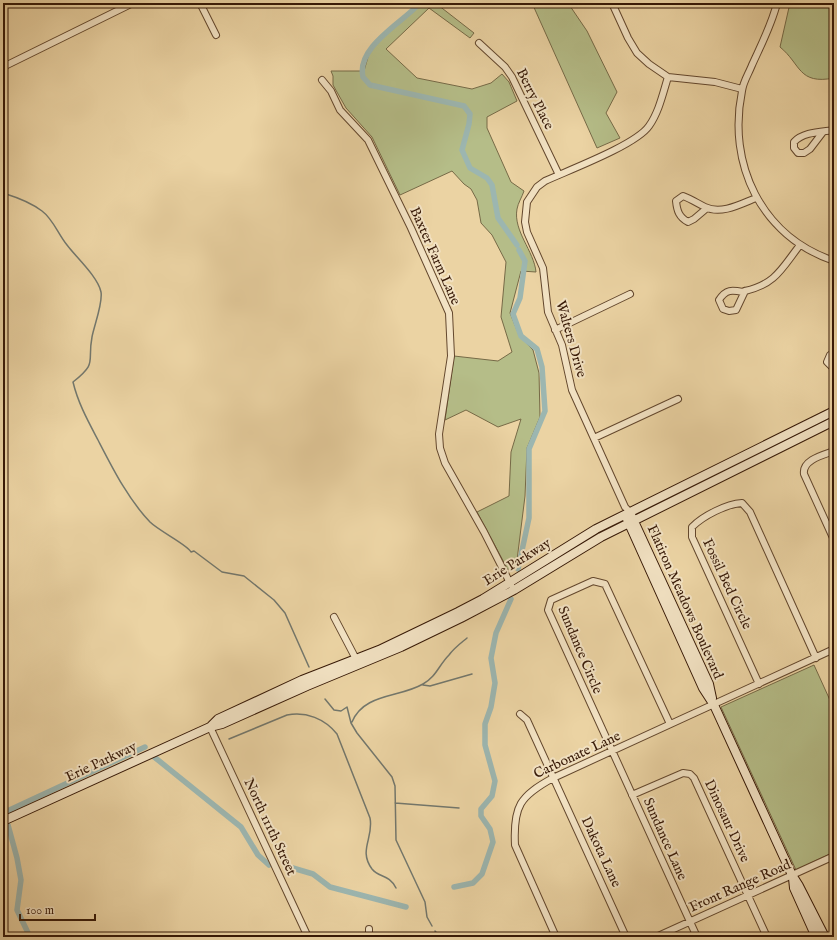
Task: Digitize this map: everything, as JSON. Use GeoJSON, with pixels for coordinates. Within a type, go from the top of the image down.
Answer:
{"type":"FeatureCollection","features":[{"type":"Feature","properties":{"kind":"main road","name":"Erie Parkway"},"geometry":{"type":"LineString","coordinates":[[210,727],[218,720],[244,707],[302,680],[386,647],[512,586],[596,529],[627,511],[834,411]]}},
{"type":"Feature","properties":{"kind":"main road","name":"Erie Parkway"},"geometry":{"type":"LineString","coordinates":[[3,821],[210,727],[222,724],[307,686],[401,647],[601,537],[834,421]]}},
{"type":"Feature","properties":{"kind":"main road","name":"Flatiron Meadows Boulevard"},"geometry":{"type":"LineString","coordinates":[[627,511],[703,688],[714,704],[792,875],[800,886],[825,937]]}},
{"type":"Feature","properties":{"kind":"main road","name":"Flatiron Meadows Boulevard"},"geometry":{"type":"LineString","coordinates":[[792,875],[794,888],[816,937]]}},
{"type":"Feature","properties":{"kind":"street"},"geometry":{"type":"LineString","coordinates":[[3,67],[133,3]]}},
{"type":"Feature","properties":{"kind":"street"},"geometry":{"type":"LineString","coordinates":[[200,3],[216,35]]}},
{"type":"Feature","properties":{"kind":"street"},"geometry":{"type":"LineString","coordinates":[[612,3],[628,38],[637,53],[649,64],[668,77],[715,82],[742,89]]}},
{"type":"Feature","properties":{"kind":"street"},"geometry":{"type":"LineString","coordinates":[[777,3],[742,89],[738,117],[740,154],[756,198],[766,214],[779,228],[800,245],[822,257],[834,261]]}},
{"type":"Feature","properties":{"kind":"street","name":"Berry Place"},"geometry":{"type":"LineString","coordinates":[[479,43],[505,67],[512,77],[559,175]]}},
{"type":"Feature","properties":{"kind":"street","name":"Walters Drive"},"geometry":{"type":"LineString","coordinates":[[627,511],[572,390],[562,344],[548,312],[543,268],[527,232],[525,213],[527,202],[537,187],[628,142],[649,126],[658,110],[668,77]]}},
{"type":"Feature","properties":{"kind":"street","name":"Baxter Farm Lane"},"geometry":{"type":"LineString","coordinates":[[322,80],[332,91],[340,110],[368,140],[411,228],[449,312],[451,356],[439,434],[440,448],[445,463],[484,532],[512,586]]}},
{"type":"Feature","properties":{"kind":"street"},"geometry":{"type":"LineString","coordinates":[[823,132],[804,154],[798,153],[794,148],[794,142],[797,138],[823,132],[834,130]]}},
{"type":"Feature","properties":{"kind":"street"},"geometry":{"type":"LineString","coordinates":[[707,208],[688,222],[681,218],[677,210],[676,201],[683,196],[690,198],[707,208],[734,207],[756,198]]}},
{"type":"Feature","properties":{"kind":"street"},"geometry":{"type":"LineString","coordinates":[[746,291],[761,288],[774,279],[800,245]]}},
{"type":"Feature","properties":{"kind":"street"},"geometry":{"type":"LineString","coordinates":[[555,330],[630,294]]}},
{"type":"Feature","properties":{"kind":"street"},"geometry":{"type":"LineString","coordinates":[[834,353],[830,355],[827,362],[834,369]]}},
{"type":"Feature","properties":{"kind":"street"},"geometry":{"type":"LineString","coordinates":[[594,438],[678,399]]}},
{"type":"Feature","properties":{"kind":"street"},"geometry":{"type":"LineString","coordinates":[[834,451],[806,464],[803,469],[834,540]]}},
{"type":"Feature","properties":{"kind":"street","name":"Fossil Bed Circle"},"geometry":{"type":"LineString","coordinates":[[759,684],[692,536],[692,527],[698,521],[731,505],[742,503],[750,512],[816,658]]}},
{"type":"Feature","properties":{"kind":"street","name":"Sundance Circle"},"geometry":{"type":"LineString","coordinates":[[612,752],[548,610],[551,600],[594,581],[605,584],[670,724]]}},
{"type":"Feature","properties":{"kind":"street"},"geometry":{"type":"LineString","coordinates":[[334,616],[356,658]]}},
{"type":"Feature","properties":{"kind":"street","name":"Carbonate Lane"},"geometry":{"type":"LineString","coordinates":[[556,937],[518,856],[515,845],[514,831],[522,799],[533,789],[554,778],[834,649]]}},
{"type":"Feature","properties":{"kind":"street","name":"Dakota Lane"},"geometry":{"type":"LineString","coordinates":[[520,714],[527,720],[626,937]]}},
{"type":"Feature","properties":{"kind":"street","name":"North 111th Street"},"geometry":{"type":"LineString","coordinates":[[210,727],[308,937]]}},
{"type":"Feature","properties":{"kind":"street","name":"Sundance Lane"},"geometry":{"type":"LineString","coordinates":[[612,752],[697,937]]}},
{"type":"Feature","properties":{"kind":"street","name":"Dinosaur Drive"},"geometry":{"type":"LineString","coordinates":[[632,795],[684,773],[690,774],[694,778],[767,937]]}},
{"type":"Feature","properties":{"kind":"street","name":"Front Range Road"},"geometry":{"type":"LineString","coordinates":[[656,937],[834,856]]}},
{"type":"Feature","properties":{"kind":"street"},"geometry":{"type":"LineString","coordinates":[[369,929],[369,937]]}},
{"type":"Feature","properties":{"kind":"green space"},"geometry":{"type":"Polygon","coordinates":[[[420,3],[440,3],[438,5],[474,33],[470,38],[429,8],[386,49],[417,78],[472,89],[491,83],[502,74],[509,82],[517,101],[487,117],[487,128],[511,182],[524,191],[517,209],[518,225],[532,256],[536,272],[521,271],[510,313],[519,335],[533,350],[539,373],[540,417],[527,448],[525,496],[516,568],[508,570],[477,512],[509,496],[511,452],[521,419],[498,427],[466,410],[445,420],[454,356],[498,361],[512,352],[501,317],[506,262],[492,235],[481,223],[477,200],[471,189],[452,171],[400,195],[372,137],[346,108],[333,85],[333,76],[331,71],[364,71],[370,50],[420,3]]]}},
{"type":"Feature","properties":{"kind":"green space"},"geometry":{"type":"Polygon","coordinates":[[[532,3],[568,3],[587,31],[617,92],[606,113],[620,138],[597,148],[532,3]]]}},
{"type":"Feature","properties":{"kind":"green space"},"geometry":{"type":"Polygon","coordinates":[[[790,3],[834,3],[834,78],[822,79],[807,76],[801,72],[780,47],[790,3]]]}},
{"type":"Feature","properties":{"kind":"green space"},"geometry":{"type":"Polygon","coordinates":[[[814,665],[834,709],[834,852],[796,870],[721,707],[814,665]]]}},
{"type":"Feature","properties":{"kind":"waterway"},"geometry":{"type":"LineString","coordinates":[[420,3],[382,36],[373,46],[366,56],[363,66],[363,77],[370,85],[464,106],[470,114],[462,150],[470,168],[487,178],[492,185],[498,218],[517,245]]}},
{"type":"Feature","properties":{"kind":"waterway"},"geometry":{"type":"LineString","coordinates":[[6,194],[29,203],[46,214],[64,241],[96,280],[99,286],[101,292],[101,302],[92,337],[89,366],[73,382],[80,405],[115,473],[128,494],[154,526],[185,546],[191,552],[194,551],[222,572],[244,576],[274,600],[285,613],[309,667]]}},
{"type":"Feature","properties":{"kind":"waterway"},"geometry":{"type":"LineString","coordinates":[[518,569],[529,518],[529,449],[545,411],[542,367],[537,349],[521,336],[513,314],[520,298],[525,261],[519,250]]}},
{"type":"Feature","properties":{"kind":"waterway"},"geometry":{"type":"LineString","coordinates":[[454,887],[473,883],[482,874],[493,842],[490,829],[481,816],[481,809],[492,796],[495,781],[485,745],[485,724],[491,707],[495,683],[491,658],[496,633],[511,599]]}},
{"type":"Feature","properties":{"kind":"waterway"},"geometry":{"type":"LineString","coordinates":[[352,722],[358,713],[373,701],[423,684],[434,674],[453,650],[467,638]]}},
{"type":"Feature","properties":{"kind":"waterway"},"geometry":{"type":"LineString","coordinates":[[423,685],[430,686],[472,674]]}},
{"type":"Feature","properties":{"kind":"waterway"},"geometry":{"type":"LineString","coordinates":[[325,699],[334,710],[341,711],[347,707],[351,723],[357,733],[392,777],[395,786],[396,840],[425,902],[427,917],[432,926]]}},
{"type":"Feature","properties":{"kind":"waterway"},"geometry":{"type":"LineString","coordinates":[[229,739],[287,715],[308,715],[327,724],[337,734],[370,818],[371,825],[366,850],[368,862],[375,872],[390,880],[396,888]]}},
{"type":"Feature","properties":{"kind":"waterway"},"geometry":{"type":"LineString","coordinates":[[3,813],[145,747]]}},
{"type":"Feature","properties":{"kind":"waterway"},"geometry":{"type":"LineString","coordinates":[[153,756],[241,827],[258,855],[269,865]]}},
{"type":"Feature","properties":{"kind":"waterway"},"geometry":{"type":"LineString","coordinates":[[395,803],[459,808]]}},
{"type":"Feature","properties":{"kind":"waterway"},"geometry":{"type":"LineString","coordinates":[[8,825],[21,880],[17,910],[30,937]]}},
{"type":"Feature","properties":{"kind":"waterway"},"geometry":{"type":"LineString","coordinates":[[286,866],[313,874],[330,887],[406,907]]}},
{"type":"Feature","properties":{"kind":"waterway"},"geometry":{"type":"LineString","coordinates":[[435,931],[440,937]]}}]}
